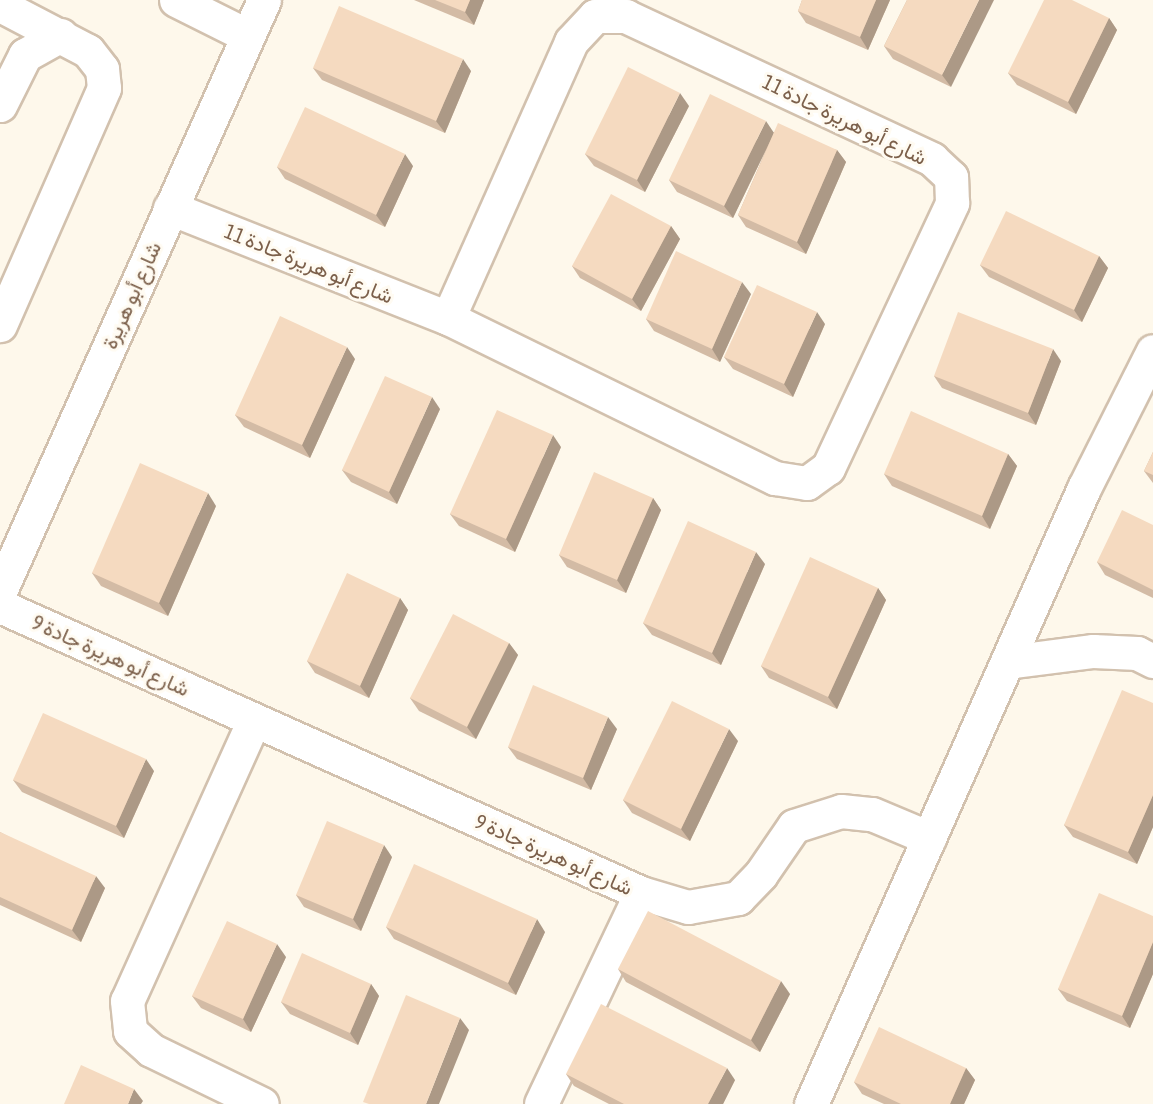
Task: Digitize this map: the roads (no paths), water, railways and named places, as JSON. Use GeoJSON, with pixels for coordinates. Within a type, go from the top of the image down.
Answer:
{"type":"FeatureCollection","features":[{"type":"Feature","properties":{"kind":"street"},"geometry":{"type":"LineString","coordinates":[[176,0],[248,36]]}},
{"type":"Feature","properties":{"kind":"street","name":"شارع أبو هريرة"},"geometry":{"type":"LineString","coordinates":[[4,570],[264,0]]}},
{"type":"Feature","properties":{"kind":"street"},"geometry":{"type":"LineString","coordinates":[[0,325],[104,88],[96,60],[61,35],[2,4]]}},
{"type":"Feature","properties":{"kind":"street","name":"شارع أبو هريرة جادة 11"},"geometry":{"type":"LineString","coordinates":[[170,208],[448,318],[775,478],[807,483],[828,468],[952,203],[951,177],[932,159],[626,16],[595,16],[571,42],[448,318]]}},
{"type":"Feature","properties":{"kind":"street"},"geometry":{"type":"LineString","coordinates":[[0,105],[26,56],[61,35]]}},
{"type":"Feature","properties":{"kind":"street"},"geometry":{"type":"LineString","coordinates":[[811,1104],[1084,488],[1153,351]]}},
{"type":"Feature","properties":{"kind":"street","name":"شارع أبو هريرة جادة 9"},"geometry":{"type":"LineString","coordinates":[[0,606],[640,893],[542,1104]]}},
{"type":"Feature","properties":{"kind":"street"},"geometry":{"type":"LineString","coordinates":[[1006,662],[1093,651],[1137,653],[1153,661]]}},
{"type":"Feature","properties":{"kind":"street"},"geometry":{"type":"LineString","coordinates":[[254,720],[127,1001],[130,1031],[151,1050],[262,1104]]}},
{"type":"Feature","properties":{"kind":"street"},"geometry":{"type":"LineString","coordinates":[[640,893],[688,907],[738,898],[761,874],[794,826],[841,812],[872,814],[929,838]]}}]}
